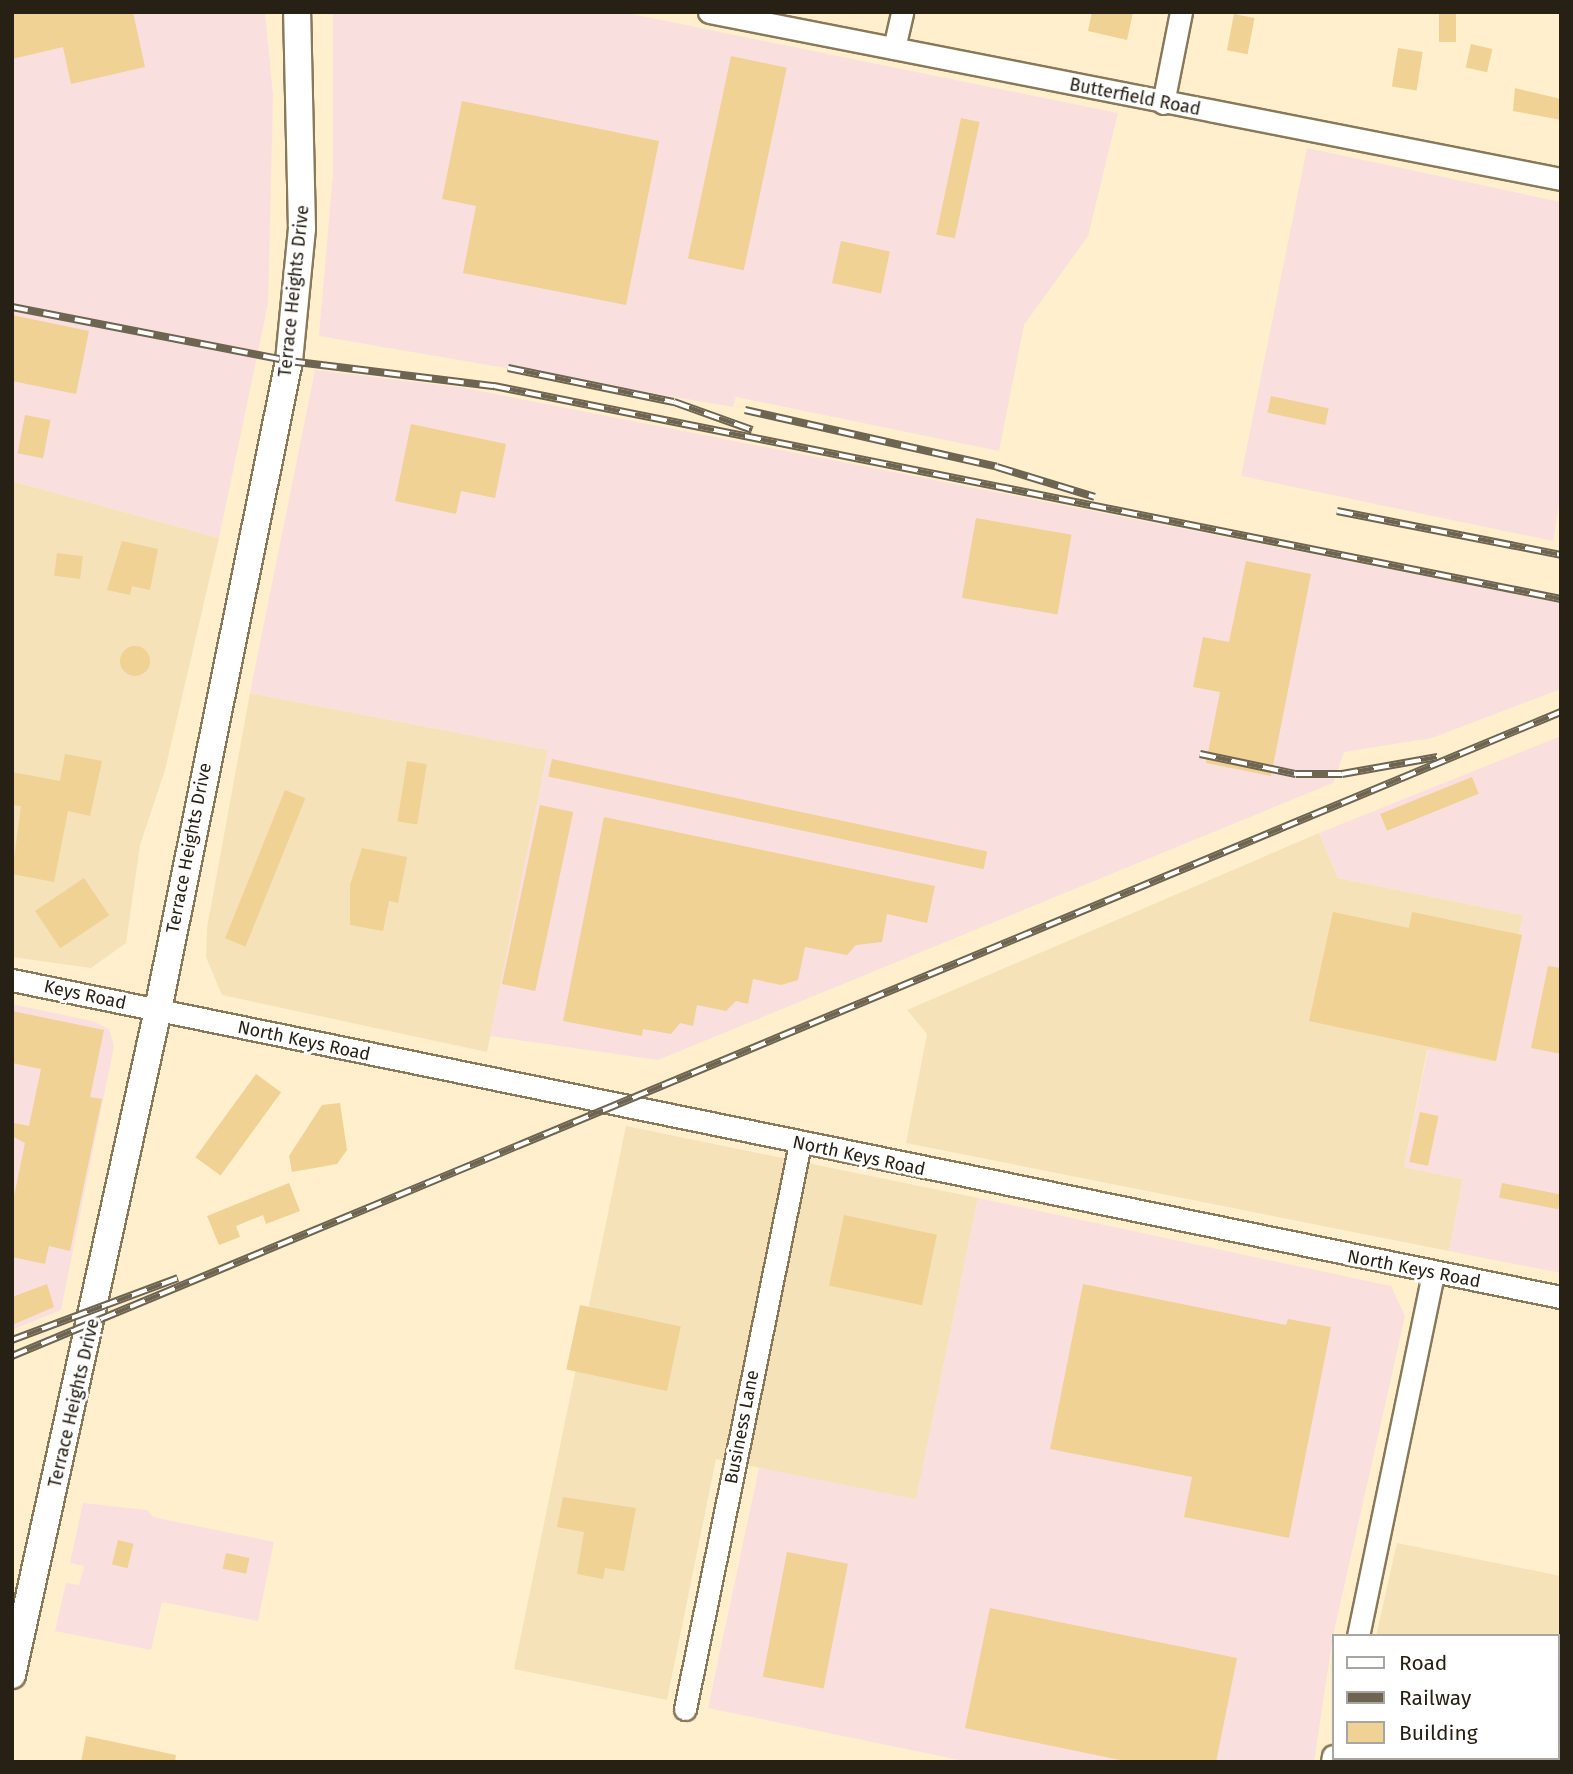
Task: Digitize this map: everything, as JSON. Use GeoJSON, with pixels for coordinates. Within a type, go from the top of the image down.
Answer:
{"type":"FeatureCollection","features":[{"type":"Feature","properties":{"kind":"main road","name":"Terrace Heights Drive"},"geometry":{"type":"LineString","coordinates":[[12,1675],[158,1010],[289,361],[302,229],[297,12]]}},
{"type":"Feature","properties":{"kind":"street","name":"Butterfield Road"},"geometry":{"type":"LineString","coordinates":[[709,12],[1561,179]]}},
{"type":"Feature","properties":{"kind":"street"},"geometry":{"type":"LineString","coordinates":[[894,48],[902,12]]}},
{"type":"Feature","properties":{"kind":"street"},"geometry":{"type":"LineString","coordinates":[[1163,103],[1181,12]]}},
{"type":"Feature","properties":{"kind":"street","name":"Keys Road"},"geometry":{"type":"LineString","coordinates":[[12,980],[158,1010]]}},
{"type":"Feature","properties":{"kind":"street","name":"North Keys Road"},"geometry":{"type":"LineString","coordinates":[[158,1010],[1433,1274],[1561,1297]]}},
{"type":"Feature","properties":{"kind":"street","name":"Business Lane"},"geometry":{"type":"LineString","coordinates":[[685,1709],[800,1144]]}},
{"type":"Feature","properties":{"kind":"street"},"geometry":{"type":"LineString","coordinates":[[1358,1634],[1433,1274]]}},
{"type":"Feature","properties":{"kind":"shaded area"},"geometry":{"type":"Polygon","coordinates":[[[12,12],[265,12],[273,95],[268,304],[219,538],[12,481],[12,12]]]}},
{"type":"Feature","properties":{"kind":"shaded area"},"geometry":{"type":"Polygon","coordinates":[[[333,12],[622,12],[1118,113],[1088,236],[1024,325],[999,451],[736,397],[733,407],[319,336],[333,173],[333,12]]]}},
{"type":"Feature","properties":{"kind":"shaded area"},"geometry":{"type":"Polygon","coordinates":[[[1307,148],[1561,202],[1561,491],[1553,541],[1241,476],[1307,148]]]}},
{"type":"Feature","properties":{"kind":"shaded area"},"geometry":{"type":"Polygon","coordinates":[[[315,370],[465,388],[1561,603],[1561,689],[1432,738],[1344,752],[1333,783],[658,1060],[490,1036],[548,750],[250,693],[315,370]]]}},
{"type":"Feature","properties":{"kind":"shaded area"},"geometry":{"type":"Polygon","coordinates":[[[12,481],[219,538],[165,770],[140,845],[126,943],[91,968],[12,957],[12,481]]]}},
{"type":"Feature","properties":{"kind":"shaded area"},"geometry":{"type":"Polygon","coordinates":[[[250,693],[548,750],[487,1052],[222,995],[206,957],[207,928],[250,693]]]}},
{"type":"Feature","properties":{"kind":"shaded area"},"geometry":{"type":"Polygon","coordinates":[[[1561,736],[1561,1273],[1449,1251],[1463,1179],[1404,1167],[1428,1049],[1494,1062],[1523,915],[1338,878],[1319,833],[1561,736]]]}},
{"type":"Feature","properties":{"kind":"shaded area"},"geometry":{"type":"Polygon","coordinates":[[[1319,833],[1338,878],[1523,915],[1494,1063],[1427,1050],[1404,1167],[1463,1179],[1449,1251],[906,1143],[927,1034],[907,1010],[1319,833]]]}},
{"type":"Feature","properties":{"kind":"shaded area"},"geometry":{"type":"Polygon","coordinates":[[[12,1004],[92,1021],[109,1029],[114,1046],[61,1310],[12,1330],[12,1004]]]}},
{"type":"Feature","properties":{"kind":"shaded area"},"geometry":{"type":"Polygon","coordinates":[[[626,1126],[978,1198],[916,1500],[716,1459],[667,1700],[514,1669],[626,1126]]]}},
{"type":"Feature","properties":{"kind":"shaded area"},"geometry":{"type":"Polygon","coordinates":[[[978,1198],[1391,1286],[1405,1316],[1332,1634],[1314,1762],[969,1762],[708,1708],[759,1468],[916,1499],[978,1198]]]}},
{"type":"Feature","properties":{"kind":"shaded area"},"geometry":{"type":"Polygon","coordinates":[[[83,1503],[147,1510],[153,1517],[274,1542],[258,1621],[162,1602],[151,1650],[55,1631],[66,1583],[79,1585],[84,1566],[70,1563],[83,1503]]]}},
{"type":"Feature","properties":{"kind":"shaded area"},"geometry":{"type":"Polygon","coordinates":[[[1397,1543],[1561,1576],[1561,1762],[1349,1762],[1559,1760],[1559,1634],[1376,1634],[1397,1543]]]}},
{"type":"Feature","properties":{"kind":"building"},"geometry":{"type":"Polygon","coordinates":[[[12,12],[133,12],[145,67],[71,84],[63,47],[12,59],[12,12]]]}},
{"type":"Feature","properties":{"kind":"building"},"geometry":{"type":"Polygon","coordinates":[[[1092,12],[1133,12],[1127,40],[1088,31],[1092,12]]]}},
{"type":"Feature","properties":{"kind":"building"},"geometry":{"type":"Polygon","coordinates":[[[1439,12],[1456,12],[1456,42],[1439,42],[1439,12]]]}},
{"type":"Feature","properties":{"kind":"building"},"geometry":{"type":"Polygon","coordinates":[[[1234,14],[1255,18],[1248,54],[1227,50],[1234,14]]]}},
{"type":"Feature","properties":{"kind":"building"},"geometry":{"type":"Polygon","coordinates":[[[1471,44],[1492,49],[1487,72],[1466,67],[1471,44]]]}},
{"type":"Feature","properties":{"kind":"building"},"geometry":{"type":"Polygon","coordinates":[[[1398,48],[1423,52],[1417,90],[1392,87],[1398,48]]]}},
{"type":"Feature","properties":{"kind":"building"},"geometry":{"type":"Polygon","coordinates":[[[731,56],[787,68],[744,270],[688,258],[731,56]]]}},
{"type":"Feature","properties":{"kind":"building"},"geometry":{"type":"Polygon","coordinates":[[[1515,88],[1561,99],[1561,120],[1513,111],[1515,88]]]}},
{"type":"Feature","properties":{"kind":"building"},"geometry":{"type":"Polygon","coordinates":[[[462,101],[659,141],[626,305],[463,273],[476,206],[442,199],[462,101]]]}},
{"type":"Feature","properties":{"kind":"building"},"geometry":{"type":"Polygon","coordinates":[[[961,118],[980,122],[955,238],[936,234],[961,118]]]}},
{"type":"Feature","properties":{"kind":"building"},"geometry":{"type":"Polygon","coordinates":[[[841,241],[890,251],[881,293],[832,283],[841,241]]]}},
{"type":"Feature","properties":{"kind":"building"},"geometry":{"type":"Polygon","coordinates":[[[12,315],[89,331],[76,394],[12,381],[12,315]]]}},
{"type":"Feature","properties":{"kind":"building"},"geometry":{"type":"Polygon","coordinates":[[[1271,396],[1329,408],[1325,425],[1267,413],[1271,396]]]}},
{"type":"Feature","properties":{"kind":"building"},"geometry":{"type":"Polygon","coordinates":[[[25,415],[51,420],[43,458],[18,453],[25,415]]]}},
{"type":"Feature","properties":{"kind":"building"},"geometry":{"type":"Polygon","coordinates":[[[411,424],[506,444],[495,498],[461,491],[456,514],[395,501],[411,424]]]}},
{"type":"Feature","properties":{"kind":"building"},"geometry":{"type":"Polygon","coordinates":[[[976,518],[1072,535],[1057,615],[962,598],[976,518]]]}},
{"type":"Feature","properties":{"kind":"building"},"geometry":{"type":"Polygon","coordinates":[[[122,541],[158,549],[150,590],[132,586],[130,595],[107,590],[122,541]]]}},
{"type":"Feature","properties":{"kind":"building"},"geometry":{"type":"Polygon","coordinates":[[[57,553],[83,556],[80,579],[54,576],[57,553]]]}},
{"type":"Feature","properties":{"kind":"building"},"geometry":{"type":"Polygon","coordinates":[[[1246,561],[1311,574],[1271,776],[1206,763],[1220,692],[1193,687],[1203,637],[1229,642],[1246,561]]]}},
{"type":"Feature","properties":{"kind":"building"},"geometry":{"type":"Polygon","coordinates":[[[135,646],[146,650],[150,661],[146,672],[135,676],[124,672],[120,661],[124,650],[135,646]]]}},
{"type":"Feature","properties":{"kind":"building"},"geometry":{"type":"Polygon","coordinates":[[[65,754],[102,761],[90,816],[68,811],[54,882],[12,874],[21,806],[12,805],[12,772],[60,781],[65,754]]]}},
{"type":"Feature","properties":{"kind":"building"},"geometry":{"type":"Polygon","coordinates":[[[552,759],[987,852],[984,869],[548,777],[552,759]]]}},
{"type":"Feature","properties":{"kind":"building"},"geometry":{"type":"Polygon","coordinates":[[[407,761],[427,764],[417,824],[397,821],[407,761]]]}},
{"type":"Feature","properties":{"kind":"building"},"geometry":{"type":"Polygon","coordinates":[[[1472,777],[1479,794],[1387,831],[1380,814],[1472,777]]]}},
{"type":"Feature","properties":{"kind":"building"},"geometry":{"type":"Polygon","coordinates":[[[285,790],[305,798],[245,947],[225,938],[285,790]]]}},
{"type":"Feature","properties":{"kind":"building"},"geometry":{"type":"Polygon","coordinates":[[[540,805],[573,812],[535,991],[502,984],[540,805]]]}},
{"type":"Feature","properties":{"kind":"building"},"geometry":{"type":"Polygon","coordinates":[[[604,817],[935,886],[927,923],[887,914],[882,942],[856,945],[847,955],[805,947],[798,980],[781,985],[753,979],[748,1004],[736,1001],[726,1011],[697,1005],[693,1026],[680,1023],[671,1034],[643,1029],[642,1036],[563,1021],[604,817]]]}},
{"type":"Feature","properties":{"kind":"building"},"geometry":{"type":"Polygon","coordinates":[[[362,848],[407,857],[398,903],[389,901],[383,931],[350,925],[350,885],[362,848]]]}},
{"type":"Feature","properties":{"kind":"building"},"geometry":{"type":"Polygon","coordinates":[[[84,878],[109,915],[60,948],[35,911],[84,878]]]}},
{"type":"Feature","properties":{"kind":"building"},"geometry":{"type":"Polygon","coordinates":[[[1333,912],[1409,928],[1412,912],[1522,935],[1496,1061],[1309,1021],[1333,912]]]}},
{"type":"Feature","properties":{"kind":"building"},"geometry":{"type":"Polygon","coordinates":[[[1548,966],[1561,968],[1561,1054],[1531,1048],[1548,966]]]}},
{"type":"Feature","properties":{"kind":"building"},"geometry":{"type":"Polygon","coordinates":[[[12,1011],[104,1030],[90,1097],[102,1099],[70,1251],[49,1246],[45,1264],[12,1257],[12,1206],[25,1143],[12,1136],[14,1123],[29,1126],[41,1069],[12,1063],[12,1011]]]}},
{"type":"Feature","properties":{"kind":"building"},"geometry":{"type":"Polygon","coordinates":[[[256,1074],[281,1092],[221,1176],[195,1157],[256,1074]]]}},
{"type":"Feature","properties":{"kind":"building"},"geometry":{"type":"Polygon","coordinates":[[[340,1103],[347,1150],[337,1164],[292,1172],[289,1156],[322,1105],[340,1103]]]}},
{"type":"Feature","properties":{"kind":"building"},"geometry":{"type":"Polygon","coordinates":[[[1420,1112],[1439,1116],[1428,1166],[1409,1162],[1420,1112]]]}},
{"type":"Feature","properties":{"kind":"building"},"geometry":{"type":"Polygon","coordinates":[[[289,1183],[300,1211],[266,1224],[263,1215],[236,1226],[240,1237],[219,1245],[207,1216],[289,1183]]]}},
{"type":"Feature","properties":{"kind":"building"},"geometry":{"type":"Polygon","coordinates":[[[1502,1183],[1561,1194],[1558,1209],[1499,1198],[1502,1183]]]}},
{"type":"Feature","properties":{"kind":"building"},"geometry":{"type":"Polygon","coordinates":[[[844,1215],[937,1235],[922,1305],[829,1285],[844,1215]]]}},
{"type":"Feature","properties":{"kind":"building"},"geometry":{"type":"Polygon","coordinates":[[[47,1284],[54,1307],[12,1325],[12,1297],[47,1284]]]}},
{"type":"Feature","properties":{"kind":"building"},"geometry":{"type":"Polygon","coordinates":[[[1083,1284],[1286,1325],[1288,1319],[1331,1327],[1289,1538],[1184,1517],[1192,1477],[1050,1449],[1083,1284]]]}},
{"type":"Feature","properties":{"kind":"building"},"geometry":{"type":"Polygon","coordinates":[[[580,1305],[681,1326],[667,1391],[566,1370],[580,1305]]]}},
{"type":"Feature","properties":{"kind":"building"},"geometry":{"type":"Polygon","coordinates":[[[563,1497],[636,1508],[624,1571],[605,1568],[603,1579],[577,1574],[584,1532],[557,1527],[563,1497]]]}},
{"type":"Feature","properties":{"kind":"building"},"geometry":{"type":"Polygon","coordinates":[[[118,1540],[134,1544],[127,1568],[112,1564],[118,1540]]]}},
{"type":"Feature","properties":{"kind":"building"},"geometry":{"type":"Polygon","coordinates":[[[787,1552],[848,1564],[824,1688],[763,1677],[787,1552]]]}},
{"type":"Feature","properties":{"kind":"building"},"geometry":{"type":"Polygon","coordinates":[[[226,1553],[249,1558],[246,1574],[223,1569],[226,1553]]]}},
{"type":"Feature","properties":{"kind":"building"},"geometry":{"type":"Polygon","coordinates":[[[990,1608],[1237,1658],[1216,1762],[1130,1762],[965,1728],[990,1608]]]}},
{"type":"Feature","properties":{"kind":"building"},"geometry":{"type":"Polygon","coordinates":[[[86,1736],[176,1755],[175,1762],[81,1762],[86,1736]]]}},
{"type":"Feature","properties":{"kind":"railway"},"geometry":{"type":"LineString","coordinates":[[12,307],[289,361],[494,386],[1561,599]]}},
{"type":"Feature","properties":{"kind":"railway"},"geometry":{"type":"LineString","coordinates":[[508,368],[674,402],[752,430]]}},
{"type":"Feature","properties":{"kind":"railway"},"geometry":{"type":"LineString","coordinates":[[745,410],[997,467],[1095,497]]}},
{"type":"Feature","properties":{"kind":"railway"},"geometry":{"type":"LineString","coordinates":[[1337,511],[1561,555]]}},
{"type":"Feature","properties":{"kind":"railway"},"geometry":{"type":"LineString","coordinates":[[12,1356],[1561,712]]}},
{"type":"Feature","properties":{"kind":"railway"},"geometry":{"type":"LineString","coordinates":[[1200,754],[1296,774],[1342,774],[1437,757]]}},
{"type":"Feature","properties":{"kind":"railway"},"geometry":{"type":"LineString","coordinates":[[12,1340],[178,1278]]}}]}
